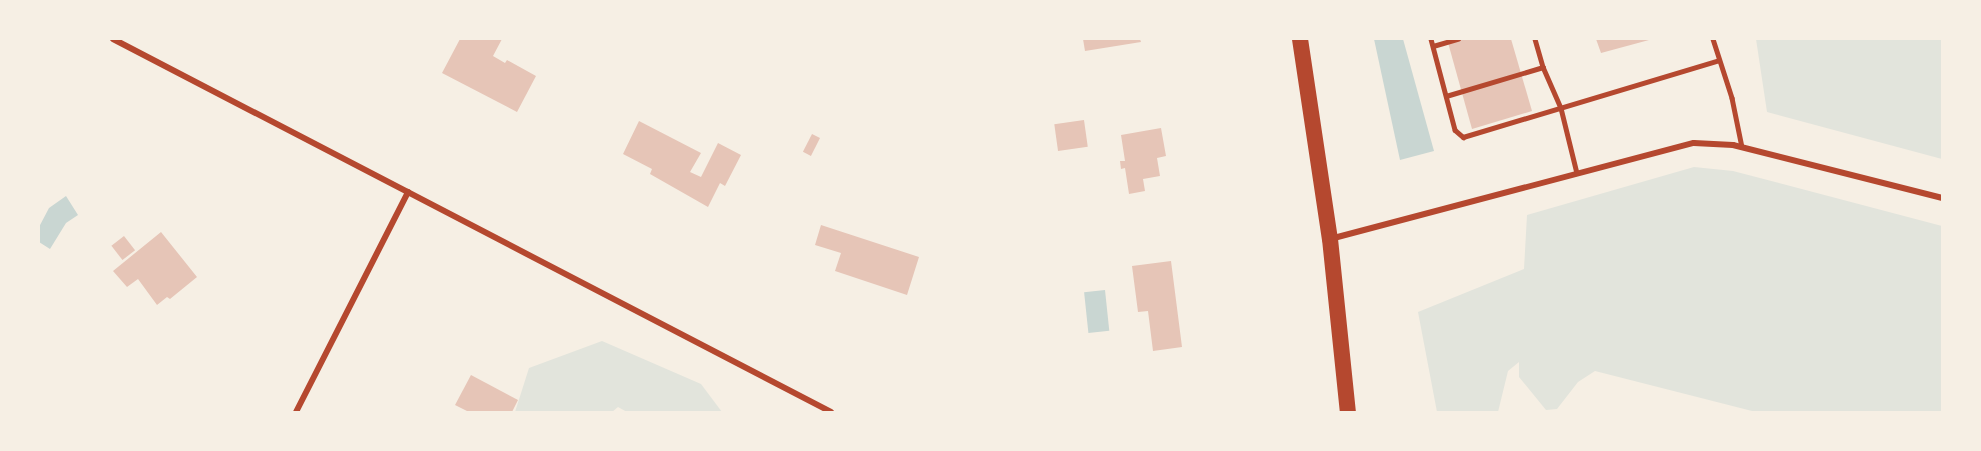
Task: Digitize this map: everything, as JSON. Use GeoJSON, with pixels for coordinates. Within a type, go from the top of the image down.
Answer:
{"type":"FeatureCollection","features":[{"type":"Feature","properties":{"kind":"highway"},"geometry":{"type":"LineString","coordinates":[[1300,39],[1330,239],[1348,412]]}},
{"type":"Feature","properties":{"kind":"street"},"geometry":{"type":"LineString","coordinates":[[113,39],[831,412]]}},
{"type":"Feature","properties":{"kind":"street"},"geometry":{"type":"LineString","coordinates":[[1330,239],[1694,143],[1742,147],[1942,198]]}},
{"type":"Feature","properties":{"kind":"street"},"geometry":{"type":"LineString","coordinates":[[296,412],[408,192]]}},
{"type":"Feature","properties":{"kind":"lane"},"geometry":{"type":"LineString","coordinates":[[1431,39],[1455,130],[1463,137],[1719,60]]}},
{"type":"Feature","properties":{"kind":"lane"},"geometry":{"type":"LineString","coordinates":[[1432,46],[1458,39]]}},
{"type":"Feature","properties":{"kind":"lane"},"geometry":{"type":"LineString","coordinates":[[1534,39],[1543,67],[1561,108],[1577,173]]}},
{"type":"Feature","properties":{"kind":"lane"},"geometry":{"type":"LineString","coordinates":[[1713,39],[1732,98],[1742,147]]}},
{"type":"Feature","properties":{"kind":"lane"},"geometry":{"type":"LineString","coordinates":[[1446,96],[1543,67]]}},
{"type":"Feature","properties":{"kind":"shaded area"},"geometry":{"type":"Polygon","coordinates":[[[1374,39],[1403,39],[1434,151],[1400,160],[1374,39]]]}},
{"type":"Feature","properties":{"kind":"shaded area"},"geometry":{"type":"Polygon","coordinates":[[[1756,39],[1942,39],[1942,159],[1767,112],[1756,39]]]}},
{"type":"Feature","properties":{"kind":"shaded area"},"geometry":{"type":"Polygon","coordinates":[[[1694,167],[1733,171],[1942,226],[1942,412],[1756,412],[1595,371],[1578,382],[1557,409],[1546,410],[1519,377],[1519,362],[1508,371],[1498,412],[1437,412],[1418,312],[1524,269],[1527,215],[1694,167]]]}},
{"type":"Feature","properties":{"kind":"shaded area"},"geometry":{"type":"Polygon","coordinates":[[[66,196],[78,215],[66,223],[50,249],[39,242],[39,227],[49,208],[66,196]]]}},
{"type":"Feature","properties":{"kind":"shaded area"},"geometry":{"type":"Polygon","coordinates":[[[1105,290],[1109,331],[1088,333],[1084,292],[1105,290]]]}},
{"type":"Feature","properties":{"kind":"shaded area"},"geometry":{"type":"Polygon","coordinates":[[[602,341],[701,384],[722,412],[627,412],[618,407],[612,412],[515,412],[529,368],[602,341]]]}},
{"type":"Feature","properties":{"kind":"building"},"geometry":{"type":"Polygon","coordinates":[[[460,39],[502,39],[493,56],[505,63],[507,60],[536,76],[517,112],[442,73],[460,39]]]}},
{"type":"Feature","properties":{"kind":"building"},"geometry":{"type":"Polygon","coordinates":[[[1083,39],[1140,39],[1141,42],[1085,51],[1083,39]]]}},
{"type":"Feature","properties":{"kind":"building"},"geometry":{"type":"Polygon","coordinates":[[[1447,39],[1511,39],[1532,111],[1472,129],[1447,39]]]}},
{"type":"Feature","properties":{"kind":"building"},"geometry":{"type":"Polygon","coordinates":[[[1596,39],[1649,39],[1649,40],[1601,53],[1596,39]]]}},
{"type":"Feature","properties":{"kind":"building"},"geometry":{"type":"Polygon","coordinates":[[[1084,120],[1088,147],[1058,151],[1054,124],[1084,120]]]}},
{"type":"Feature","properties":{"kind":"building"},"geometry":{"type":"Polygon","coordinates":[[[639,121],[701,153],[690,172],[701,177],[718,143],[741,155],[725,186],[720,183],[708,207],[650,174],[652,169],[623,154],[639,121]]]}},
{"type":"Feature","properties":{"kind":"building"},"geometry":{"type":"Polygon","coordinates":[[[1161,128],[1166,156],[1157,158],[1160,176],[1143,179],[1145,191],[1129,194],[1125,168],[1121,169],[1120,161],[1125,161],[1121,135],[1161,128]]]}},
{"type":"Feature","properties":{"kind":"building"},"geometry":{"type":"Polygon","coordinates":[[[812,134],[820,138],[811,156],[803,152],[812,134]]]}},
{"type":"Feature","properties":{"kind":"building"},"geometry":{"type":"Polygon","coordinates":[[[821,225],[919,257],[907,295],[835,271],[841,253],[815,245],[821,225]]]}},
{"type":"Feature","properties":{"kind":"building"},"geometry":{"type":"Polygon","coordinates":[[[161,232],[197,277],[170,299],[167,297],[157,305],[138,279],[127,287],[113,271],[161,232]]]}},
{"type":"Feature","properties":{"kind":"building"},"geometry":{"type":"Polygon","coordinates":[[[124,236],[135,250],[122,260],[111,246],[124,236]]]}},
{"type":"Feature","properties":{"kind":"building"},"geometry":{"type":"Polygon","coordinates":[[[1171,261],[1182,347],[1153,351],[1148,311],[1138,312],[1132,266],[1171,261]]]}},
{"type":"Feature","properties":{"kind":"building"},"geometry":{"type":"Polygon","coordinates":[[[471,375],[518,400],[512,412],[469,412],[455,405],[471,375]]]}}]}
